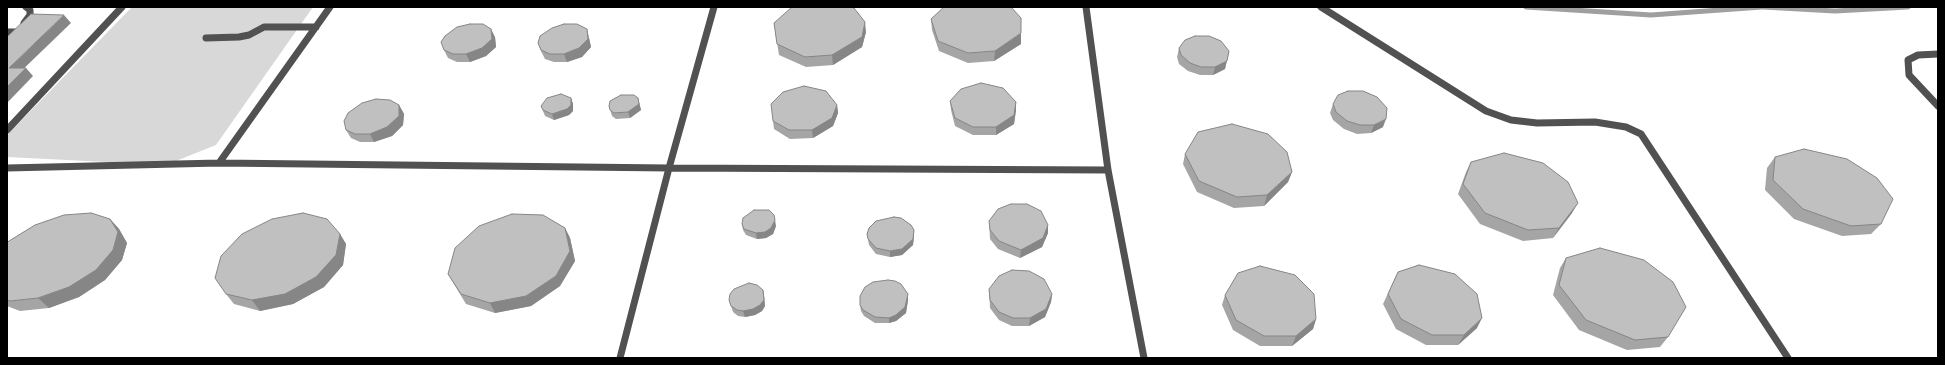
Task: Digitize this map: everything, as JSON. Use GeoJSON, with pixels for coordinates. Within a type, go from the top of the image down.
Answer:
{"type":"FeatureCollection","features":[{"type":"Feature","properties":{"kind":"lane"},"geometry":{"type":"LineString","coordinates":[[7,43],[18,32],[30,15],[30,10],[26,7]]}},
{"type":"Feature","properties":{"kind":"lane"},"geometry":{"type":"LineString","coordinates":[[7,130],[122,7]]}},
{"type":"Feature","properties":{"kind":"lane"},"geometry":{"type":"LineString","coordinates":[[219,163],[330,7]]}},
{"type":"Feature","properties":{"kind":"lane"},"geometry":{"type":"LineString","coordinates":[[620,358],[669,168],[714,7]]}},
{"type":"Feature","properties":{"kind":"lane"},"geometry":{"type":"LineString","coordinates":[[1086,7],[1108,170],[1144,358]]}},
{"type":"Feature","properties":{"kind":"lane"},"geometry":{"type":"LineString","coordinates":[[1321,7],[1486,111],[1511,120],[1537,124],[1595,122],[1626,127],[1641,134],[1788,358]]}},
{"type":"Feature","properties":{"kind":"lane"},"geometry":{"type":"LineString","coordinates":[[206,38],[239,37],[249,35],[264,27],[316,27]]}},
{"type":"Feature","properties":{"kind":"lane"},"geometry":{"type":"LineString","coordinates":[[7,32],[18,32]]}},
{"type":"Feature","properties":{"kind":"lane"},"geometry":{"type":"LineString","coordinates":[[1938,54],[1918,55],[1908,60],[1909,75],[1938,106]]}},
{"type":"Feature","properties":{"kind":"lane"},"geometry":{"type":"LineString","coordinates":[[7,168],[219,163],[669,168],[1108,170]]}},
{"type":"Feature","properties":{"kind":"shaded area"},"geometry":{"type":"Polygon","coordinates":[[[132,7],[313,7],[216,145],[166,165],[7,157],[7,136],[11,131],[132,7]]]}},
{"type":"Feature","properties":{"kind":"building"},"geometry":{"type":"Polygon","coordinates":[[[792,7],[854,8],[865,22],[862,37],[832,55],[805,57],[777,44],[774,23],[792,7]]]}},
{"type":"Feature","properties":{"kind":"building"},"geometry":{"type":"Polygon","coordinates":[[[944,7],[1011,7],[1021,18],[1021,33],[995,51],[968,53],[938,41],[931,19],[944,7]]]}},
{"type":"Feature","properties":{"kind":"building"},"geometry":{"type":"Polygon","coordinates":[[[31,14],[64,15],[9,68],[26,68],[7,87],[7,37],[31,14]]]}},
{"type":"Feature","properties":{"kind":"building"},"geometry":{"type":"Polygon","coordinates":[[[470,24],[483,24],[491,29],[492,39],[482,48],[466,54],[453,54],[444,50],[441,42],[445,36],[457,27],[470,24]]]}},
{"type":"Feature","properties":{"kind":"building"},"geometry":{"type":"Polygon","coordinates":[[[564,24],[577,24],[587,29],[588,39],[579,48],[564,54],[550,54],[541,50],[538,43],[540,36],[552,28],[564,24]]]}},
{"type":"Feature","properties":{"kind":"building"},"geometry":{"type":"Polygon","coordinates":[[[1195,36],[1209,36],[1221,41],[1229,51],[1227,61],[1215,67],[1201,67],[1190,63],[1181,55],[1179,48],[1185,40],[1195,36]]]}},
{"type":"Feature","properties":{"kind":"building"},"geometry":{"type":"Polygon","coordinates":[[[981,83],[1003,88],[1016,102],[1014,115],[996,127],[973,127],[955,118],[950,101],[961,89],[981,83]]]}},
{"type":"Feature","properties":{"kind":"building"},"geometry":{"type":"Polygon","coordinates":[[[804,86],[826,91],[837,105],[832,118],[812,130],[789,130],[773,121],[771,104],[783,92],[804,86]]]}},
{"type":"Feature","properties":{"kind":"building"},"geometry":{"type":"Polygon","coordinates":[[[1348,91],[1363,91],[1377,97],[1387,108],[1386,119],[1374,125],[1360,125],[1347,121],[1336,112],[1333,104],[1338,95],[1348,91]]]}},
{"type":"Feature","properties":{"kind":"building"},"geometry":{"type":"Polygon","coordinates":[[[561,94],[571,98],[571,105],[567,109],[552,114],[543,110],[541,106],[547,98],[561,94]]]}},
{"type":"Feature","properties":{"kind":"building"},"geometry":{"type":"Polygon","coordinates":[[[621,95],[634,95],[638,98],[639,104],[628,112],[614,113],[610,110],[610,101],[621,95]]]}},
{"type":"Feature","properties":{"kind":"building"},"geometry":{"type":"Polygon","coordinates":[[[376,99],[390,100],[399,105],[399,116],[387,127],[370,134],[355,134],[346,130],[344,121],[348,113],[362,103],[376,99]]]}},
{"type":"Feature","properties":{"kind":"building"},"geometry":{"type":"Polygon","coordinates":[[[1232,124],[1268,134],[1287,152],[1292,172],[1267,195],[1237,197],[1199,181],[1185,154],[1198,132],[1232,124]]]}},
{"type":"Feature","properties":{"kind":"building"},"geometry":{"type":"Polygon","coordinates":[[[1804,149],[1847,159],[1877,178],[1893,199],[1881,224],[1851,226],[1803,209],[1773,180],[1775,157],[1804,149]]]}},
{"type":"Feature","properties":{"kind":"building"},"geometry":{"type":"Polygon","coordinates":[[[1504,153],[1543,163],[1568,182],[1578,203],[1559,228],[1528,230],[1485,213],[1463,184],[1471,162],[1504,153]]]}},
{"type":"Feature","properties":{"kind":"building"},"geometry":{"type":"Polygon","coordinates":[[[1011,204],[1027,204],[1041,211],[1048,225],[1043,238],[1021,250],[999,241],[990,230],[989,221],[998,209],[1011,204]]]}},
{"type":"Feature","properties":{"kind":"building"},"geometry":{"type":"Polygon","coordinates":[[[754,210],[769,210],[774,215],[775,220],[771,228],[765,232],[756,233],[744,229],[742,224],[743,218],[754,210]]]}},
{"type":"Feature","properties":{"kind":"building"},"geometry":{"type":"Polygon","coordinates":[[[91,213],[110,219],[118,232],[113,250],[96,270],[69,287],[38,298],[7,300],[7,243],[35,225],[64,215],[91,213]]]}},
{"type":"Feature","properties":{"kind":"building"},"geometry":{"type":"Polygon","coordinates":[[[303,213],[327,219],[340,234],[336,255],[316,277],[285,294],[252,300],[226,294],[215,278],[221,256],[242,234],[272,219],[303,213]]]}},
{"type":"Feature","properties":{"kind":"building"},"geometry":{"type":"Polygon","coordinates":[[[512,214],[543,215],[565,228],[570,251],[556,276],[526,296],[490,303],[461,294],[448,274],[455,248],[479,226],[512,214]]]}},
{"type":"Feature","properties":{"kind":"building"},"geometry":{"type":"Polygon","coordinates":[[[894,217],[901,218],[911,225],[914,230],[913,239],[902,249],[890,251],[876,248],[868,239],[867,234],[869,228],[876,221],[894,217]]]}},
{"type":"Feature","properties":{"kind":"building"},"geometry":{"type":"Polygon","coordinates":[[[1600,248],[1644,260],[1673,282],[1686,307],[1668,337],[1635,340],[1586,320],[1559,285],[1566,258],[1600,248]]]}},
{"type":"Feature","properties":{"kind":"building"},"geometry":{"type":"Polygon","coordinates":[[[1419,265],[1455,274],[1477,294],[1482,318],[1464,335],[1432,335],[1401,319],[1388,294],[1398,272],[1419,265]]]}},
{"type":"Feature","properties":{"kind":"building"},"geometry":{"type":"Polygon","coordinates":[[[1260,266],[1295,275],[1314,294],[1316,319],[1296,336],[1264,336],[1236,320],[1225,295],[1238,273],[1260,266]]]}},
{"type":"Feature","properties":{"kind":"building"},"geometry":{"type":"Polygon","coordinates":[[[1012,270],[1029,271],[1044,279],[1052,294],[1046,309],[1030,318],[1013,318],[999,312],[990,300],[989,289],[999,276],[1012,270]]]}},
{"type":"Feature","properties":{"kind":"building"},"geometry":{"type":"Polygon","coordinates":[[[888,280],[901,284],[908,294],[905,307],[896,315],[889,318],[875,317],[863,310],[860,305],[860,296],[865,287],[873,282],[888,280]]]}},
{"type":"Feature","properties":{"kind":"building"},"geometry":{"type":"Polygon","coordinates":[[[749,283],[757,285],[763,290],[764,300],[760,305],[753,309],[743,311],[737,310],[731,306],[729,300],[730,294],[734,289],[749,283]]]}},
{"type":"Feature","properties":{"kind":"waterway"},"geometry":{"type":"LineString","coordinates":[[1526,7],[1651,15],[1762,7]]}},
{"type":"Feature","properties":{"kind":"waterway"},"geometry":{"type":"LineString","coordinates":[[1763,7],[1835,11],[1908,7]]}}]}
